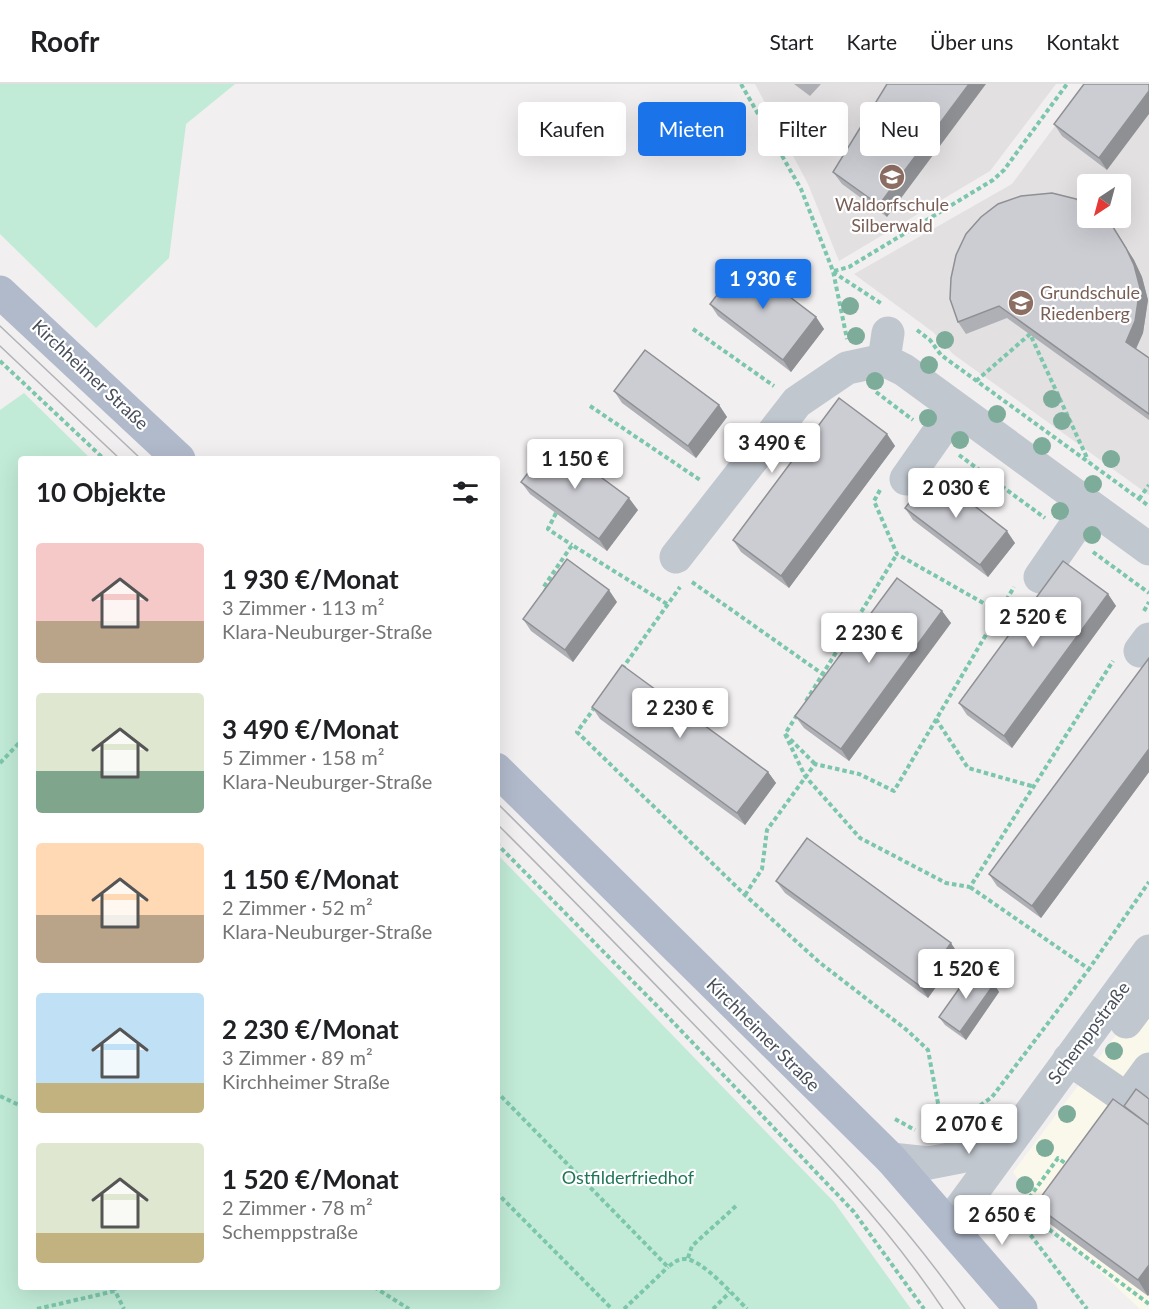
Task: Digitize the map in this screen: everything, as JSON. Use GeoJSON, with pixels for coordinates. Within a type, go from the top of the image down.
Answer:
{"type":"FeatureCollection","features":[{"type":"Feature","properties":{"kind":"main road","name":"Kirchheimer Straße"},"geometry":{"type":"LineString","coordinates":[[0,292],[176,456]]}},
{"type":"Feature","properties":{"kind":"main road","name":"Kirchheimer Straße"},"geometry":{"type":"LineString","coordinates":[[500,773],[891,1160],[1021,1309]]}},
{"type":"Feature","properties":{"kind":"street"},"geometry":{"type":"LineString","coordinates":[[676,557],[796,402],[886,340],[904,370],[1149,549]]}},
{"type":"Feature","properties":{"kind":"street"},"geometry":{"type":"LineString","coordinates":[[895,480],[935,437],[955,409]]}},
{"type":"Feature","properties":{"kind":"street"},"geometry":{"type":"LineString","coordinates":[[1029,580],[1089,506]]}},
{"type":"Feature","properties":{"kind":"street"},"geometry":{"type":"LineString","coordinates":[[1096,977],[1138,952]]}},
{"type":"Feature","properties":{"kind":"street","name":"Schemppstraße"},"geometry":{"type":"LineString","coordinates":[[949,1224],[1069,1059],[1138,952]]}},
{"type":"Feature","properties":{"kind":"street"},"geometry":{"type":"LineString","coordinates":[[1126,1022],[1149,991]]}},
{"type":"Feature","properties":{"kind":"street"},"geometry":{"type":"LineString","coordinates":[[1069,1059],[1126,1099],[1149,1069]]}},
{"type":"Feature","properties":{"kind":"street","name":"Schemppstraße"},"geometry":{"type":"LineString","coordinates":[[891,1160],[929,1163],[960,1157],[1029,1114]]}},
{"type":"Feature","properties":{"kind":"path"},"geometry":{"type":"LineString","coordinates":[[741,84],[801,189],[833,271],[848,341],[930,340],[941,355],[1149,506]]}},
{"type":"Feature","properties":{"kind":"path"},"geometry":{"type":"LineString","coordinates":[[833,271],[849,267],[993,180],[1004,170],[1067,84]]}},
{"type":"Feature","properties":{"kind":"path"},"geometry":{"type":"LineString","coordinates":[[833,271],[886,340]]}},
{"type":"Feature","properties":{"kind":"path"},"geometry":{"type":"LineString","coordinates":[[693,329],[796,402]]}},
{"type":"Feature","properties":{"kind":"path"},"geometry":{"type":"LineString","coordinates":[[976,381],[1030,334],[1089,462]]}},
{"type":"Feature","properties":{"kind":"path"},"geometry":{"type":"LineString","coordinates":[[886,340],[865,384],[1149,593]]}},
{"type":"Feature","properties":{"kind":"path"},"geometry":{"type":"LineString","coordinates":[[0,361],[101,456]]}},
{"type":"Feature","properties":{"kind":"path"},"geometry":{"type":"LineString","coordinates":[[590,406],[723,495]]}},
{"type":"Feature","properties":{"kind":"path"},"geometry":{"type":"LineString","coordinates":[[895,480],[874,501],[897,554],[999,612]]}},
{"type":"Feature","properties":{"kind":"path"},"geometry":{"type":"LineString","coordinates":[[1139,499],[1149,485]]}},
{"type":"Feature","properties":{"kind":"path"},"geometry":{"type":"LineString","coordinates":[[556,513],[548,529],[667,604]]}},
{"type":"Feature","properties":{"kind":"path"},"geometry":{"type":"LineString","coordinates":[[556,597],[543,588],[572,545]]}},
{"type":"Feature","properties":{"kind":"path"},"geometry":{"type":"LineString","coordinates":[[804,705],[897,554]]}},
{"type":"Feature","properties":{"kind":"path"},"geometry":{"type":"LineString","coordinates":[[616,677],[686,578],[824,675]]}},
{"type":"Feature","properties":{"kind":"path"},"geometry":{"type":"LineString","coordinates":[[785,734],[815,764],[859,774],[894,791],[999,612],[1029,580]]}},
{"type":"Feature","properties":{"kind":"path"},"geometry":{"type":"LineString","coordinates":[[970,886],[1138,638],[1149,602]]}},
{"type":"Feature","properties":{"kind":"path"},"geometry":{"type":"LineString","coordinates":[[596,705],[577,732],[745,895],[819,962],[908,1031],[928,1050],[944,1132]]}},
{"type":"Feature","properties":{"kind":"path"},"geometry":{"type":"LineString","coordinates":[[785,734],[798,715]]}},
{"type":"Feature","properties":{"kind":"path"},"geometry":{"type":"LineString","coordinates":[[936,719],[968,768],[1035,788]]}},
{"type":"Feature","properties":{"kind":"path"},"geometry":{"type":"LineString","coordinates":[[785,734],[805,776],[860,838],[946,883],[970,886],[1096,977]]}},
{"type":"Feature","properties":{"kind":"path"},"geometry":{"type":"LineString","coordinates":[[0,763],[18,744]]}},
{"type":"Feature","properties":{"kind":"path"},"geometry":{"type":"LineString","coordinates":[[745,895],[762,869],[767,830],[815,764]]}},
{"type":"Feature","properties":{"kind":"path"},"geometry":{"type":"LineString","coordinates":[[500,847],[670,1019],[854,1212],[924,1309]]}},
{"type":"Feature","properties":{"kind":"path"},"geometry":{"type":"LineString","coordinates":[[968,1115],[992,1097],[1096,977],[1149,882]]}},
{"type":"Feature","properties":{"kind":"path"},"geometry":{"type":"LineString","coordinates":[[500,1095],[668,1267]]}},
{"type":"Feature","properties":{"kind":"path"},"geometry":{"type":"LineString","coordinates":[[0,1096],[18,1105]]}},
{"type":"Feature","properties":{"kind":"path"},"geometry":{"type":"LineString","coordinates":[[886,1113],[914,1130],[920,1131]]}},
{"type":"Feature","properties":{"kind":"path"},"geometry":{"type":"LineString","coordinates":[[932,1132],[944,1132],[952,1126]]}},
{"type":"Feature","properties":{"kind":"path"},"geometry":{"type":"LineString","coordinates":[[1016,1216],[1058,1158],[1076,1171]]}},
{"type":"Feature","properties":{"kind":"path"},"geometry":{"type":"LineString","coordinates":[[981,1181],[1016,1216],[1087,1309]]}},
{"type":"Feature","properties":{"kind":"path"},"geometry":{"type":"LineString","coordinates":[[500,1196],[612,1309]]}},
{"type":"Feature","properties":{"kind":"path"},"geometry":{"type":"LineString","coordinates":[[1052,1205],[1039,1222],[1149,1304]]}},
{"type":"Feature","properties":{"kind":"path"},"geometry":{"type":"LineString","coordinates":[[688,1258],[692,1246],[736,1206]]}},
{"type":"Feature","properties":{"kind":"path"},"geometry":{"type":"LineString","coordinates":[[624,1309],[678,1259],[688,1258],[700,1265],[747,1309]]}},
{"type":"Feature","properties":{"kind":"path"},"geometry":{"type":"LineString","coordinates":[[37,1309],[110,1290]]}},
{"type":"Feature","properties":{"kind":"path"},"geometry":{"type":"LineString","coordinates":[[114,1290],[124,1309]]}},
{"type":"Feature","properties":{"kind":"path"},"geometry":{"type":"LineString","coordinates":[[379,1290],[409,1309]]}},
{"type":"Feature","properties":{"kind":"path"},"geometry":{"type":"LineString","coordinates":[[713,1309],[730,1292]]}},
{"type":"Feature","properties":{"kind":"shaded area","name":"Waldorfschule Silberwald"},"geometry":{"type":"Polygon","coordinates":[[[755,84],[1056,84],[990,171],[839,261],[808,184],[793,156],[848,156],[848,102],[765,102],[755,84]]]}},
{"type":"Feature","properties":{"kind":"shaded area","name":"Grundschule Riedenberg"},"geometry":{"type":"Polygon","coordinates":[[[1086,84],[1149,84],[1149,495],[953,354],[933,332],[854,274],[1012,184],[1086,84]]]}},
{"type":"Feature","properties":{"kind":"shaded area"},"geometry":{"type":"Polygon","coordinates":[[[1149,991],[1149,1309],[1140,1309],[1046,1221],[1013,1172],[1149,991]]]}},
{"type":"Feature","properties":{"kind":"green space"},"geometry":{"type":"Polygon","coordinates":[[[0,84],[235,84],[186,124],[169,258],[96,328],[0,234],[0,84]]]}},
{"type":"Feature","properties":{"kind":"green space","name":"Ostfilderfriedhof"},"geometry":{"type":"Polygon","coordinates":[[[24,393],[88,456],[18,456],[18,1290],[500,1290],[500,857],[834,1202],[911,1309],[0,1309],[0,410],[24,393]]]}},
{"type":"Feature","properties":{"kind":"building"},"geometry":{"type":"Polygon","coordinates":[[[887,84],[969,84],[940,123],[940,102],[876,102],[887,84]]]}},
{"type":"Feature","properties":{"kind":"building"},"geometry":{"type":"Polygon","coordinates":[[[1084,84],[1149,84],[1149,91],[1099,158],[1054,124],[1084,84]]]}},
{"type":"Feature","properties":{"kind":"building"},"geometry":{"type":"Polygon","coordinates":[[[860,128],[860,156],[915,156],[879,205],[833,172],[843,156],[848,156],[848,148],[860,128]]]}},
{"type":"Feature","properties":{"kind":"building"},"geometry":{"type":"Polygon","coordinates":[[[1052,193],[1076,199],[1077,228],[1114,228],[1126,248],[1134,265],[1140,288],[1135,321],[1126,342],[1149,358],[1149,414],[999,306],[958,322],[950,299],[951,278],[956,255],[966,234],[981,217],[998,204],[1021,196],[1052,193]]]}},
{"type":"Feature","properties":{"kind":"building"},"geometry":{"type":"Polygon","coordinates":[[[743,261],[816,317],[783,360],[710,304],[743,261]]]}},
{"type":"Feature","properties":{"kind":"building"},"geometry":{"type":"Polygon","coordinates":[[[645,350],[719,405],[688,446],[614,391],[645,350]]]}},
{"type":"Feature","properties":{"kind":"building"},"geometry":{"type":"Polygon","coordinates":[[[839,398],[887,434],[781,576],[733,540],[839,398]]]}},
{"type":"Feature","properties":{"kind":"building"},"geometry":{"type":"Polygon","coordinates":[[[552,441],[629,498],[599,539],[521,482],[552,441]]]}},
{"type":"Feature","properties":{"kind":"building"},"geometry":{"type":"Polygon","coordinates":[[[932,473],[1007,531],[980,565],[905,508],[932,473]]]}},
{"type":"Feature","properties":{"kind":"building"},"geometry":{"type":"Polygon","coordinates":[[[567,559],[609,590],[565,650],[523,619],[567,559]]]}},
{"type":"Feature","properties":{"kind":"building"},"geometry":{"type":"Polygon","coordinates":[[[1063,561],[1108,594],[1004,736],[959,703],[1063,561]]]}},
{"type":"Feature","properties":{"kind":"building"},"geometry":{"type":"Polygon","coordinates":[[[897,578],[942,611],[841,749],[795,716],[897,578]]]}},
{"type":"Feature","properties":{"kind":"building"},"geometry":{"type":"Polygon","coordinates":[[[1149,658],[1149,749],[1032,906],[989,874],[1149,658]]]}},
{"type":"Feature","properties":{"kind":"building"},"geometry":{"type":"Polygon","coordinates":[[[622,665],[768,772],[737,813],[592,707],[622,665]]]}},
{"type":"Feature","properties":{"kind":"building"},"geometry":{"type":"Polygon","coordinates":[[[807,838],[951,943],[920,986],[776,881],[807,838]]]}},
{"type":"Feature","properties":{"kind":"building"},"geometry":{"type":"Polygon","coordinates":[[[973,969],[994,984],[960,1032],[939,1017],[973,969]]]}},
{"type":"Feature","properties":{"kind":"building"},"geometry":{"type":"Polygon","coordinates":[[[1136,1089],[1149,1099],[1149,1125],[1124,1106],[1136,1089]]]}},
{"type":"Feature","properties":{"kind":"building"},"geometry":{"type":"Polygon","coordinates":[[[1113,1099],[1149,1125],[1149,1265],[1138,1280],[1035,1205],[1113,1099]]]}},
{"type":"Feature","properties":{"kind":"tram line"},"geometry":{"type":"LineString","coordinates":[[0,326],[138,456]]}},
{"type":"Feature","properties":{"kind":"tram line"},"geometry":{"type":"LineString","coordinates":[[0,346],[117,456]]}},
{"type":"Feature","properties":{"kind":"tram line"},"geometry":{"type":"LineString","coordinates":[[500,806],[658,966],[837,1153],[891,1213],[965,1309]]}},
{"type":"Feature","properties":{"kind":"tram line"},"geometry":{"type":"LineString","coordinates":[[500,827],[816,1152],[870,1212],[943,1309]]}},
{"type":"Feature","properties":{"kind":"place","name":"Waldorfschule Silberwald"},"geometry":{"type":"Point","coordinates":[892,177]}},
{"type":"Feature","properties":{"kind":"place","name":"Grundschule Riedenberg"},"geometry":{"type":"Point","coordinates":[1021,303]}}]}
